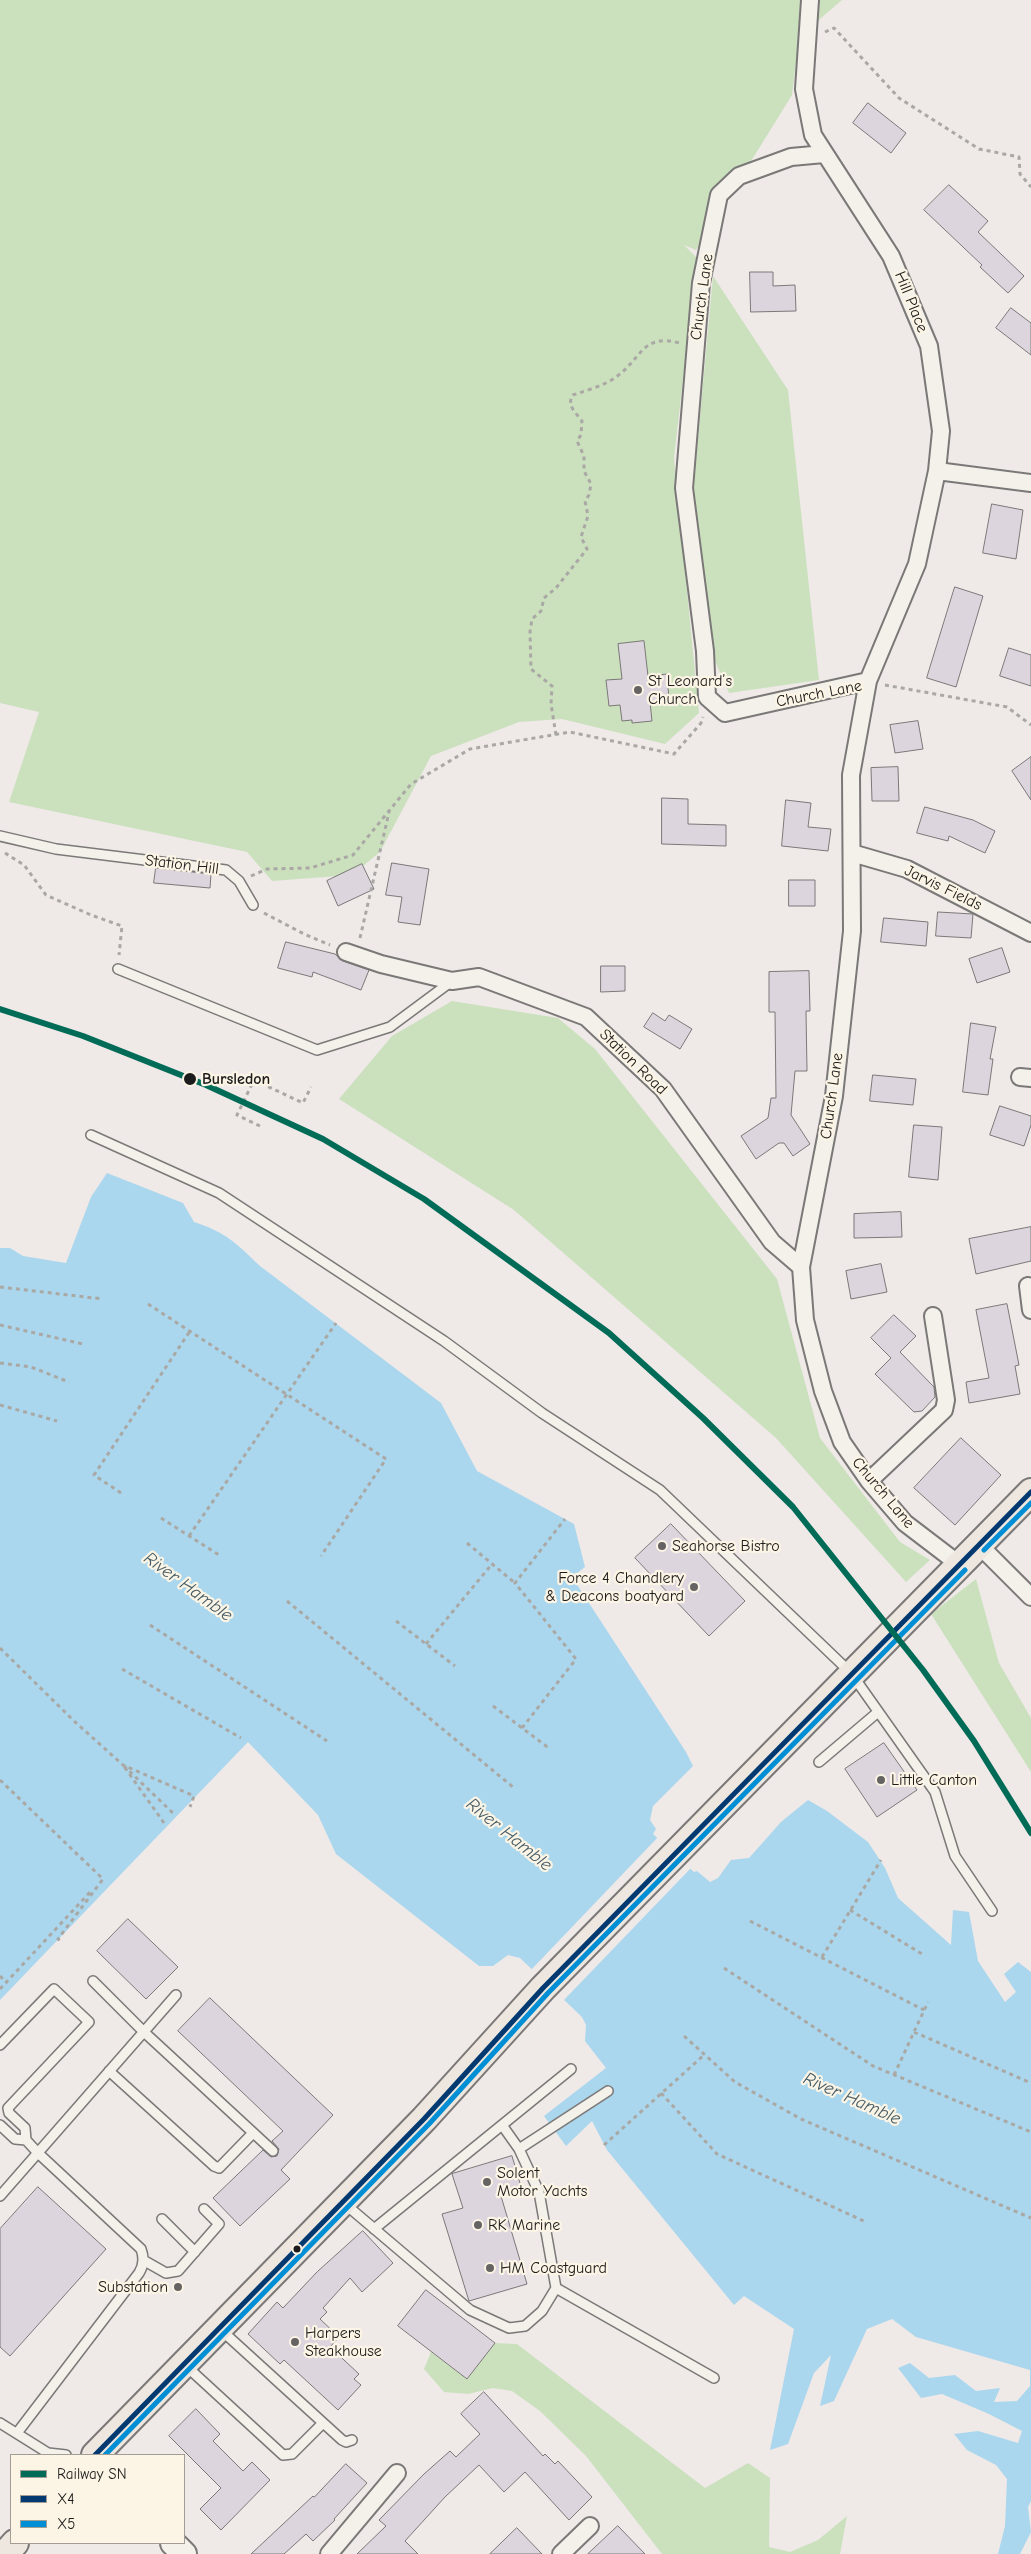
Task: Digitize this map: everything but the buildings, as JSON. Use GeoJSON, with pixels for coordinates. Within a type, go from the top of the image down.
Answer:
{"type":"FeatureCollection","features":[{"type":"Feature","properties":{"kind":"main road"},"geometry":{"type":"LineString","coordinates":[[96,2454],[424,2119],[543,1988],[1031,1492]]}},
{"type":"Feature","properties":{"kind":"main road"},"geometry":{"type":"LineString","coordinates":[[5,2554],[14,2544]]}},
{"type":"Feature","properties":{"kind":"street"},"geometry":{"type":"LineString","coordinates":[[810,0],[804,90],[813,135],[824,154]]}},
{"type":"Feature","properties":{"kind":"street","name":"Church Lane"},"geometry":{"type":"LineString","coordinates":[[824,154],[791,157],[739,176],[719,195],[700,283],[684,488],[705,651],[707,697],[725,713],[868,681],[851,775],[852,931],[834,1096],[801,1267],[805,1320],[823,1391],[842,1442],[869,1481],[904,1523],[960,1565]]}},
{"type":"Feature","properties":{"kind":"street","name":"Hill Place"},"geometry":{"type":"LineString","coordinates":[[824,154],[892,256],[928,346],[941,431],[937,471],[917,564],[868,681]]}},
{"type":"Feature","properties":{"kind":"street"},"geometry":{"type":"LineString","coordinates":[[937,471],[1031,483]]}},
{"type":"Feature","properties":{"kind":"street","name":"Jarvis Fields"},"geometry":{"type":"LineString","coordinates":[[852,853],[907,869],[1031,933]]}},
{"type":"Feature","properties":{"kind":"street"},"geometry":{"type":"LineString","coordinates":[[351,954],[452,981]]}},
{"type":"Feature","properties":{"kind":"street","name":"Station Road"},"geometry":{"type":"LineString","coordinates":[[452,981],[479,977],[586,1017],[663,1089],[772,1242],[801,1267]]}},
{"type":"Feature","properties":{"kind":"street"},"geometry":{"type":"LineString","coordinates":[[1025,1286],[1031,1310]]}},
{"type":"Feature","properties":{"kind":"street"},"geometry":{"type":"LineString","coordinates":[[869,1481],[944,1410],[946,1400],[933,1316]]}},
{"type":"Feature","properties":{"kind":"street"},"geometry":{"type":"LineString","coordinates":[[979,1545],[1031,1597]]}},
{"type":"Feature","properties":{"kind":"street"},"geometry":{"type":"LineString","coordinates":[[329,2554],[397,2473]]}},
{"type":"Feature","properties":{"kind":"street"},"geometry":{"type":"LineString","coordinates":[[561,2554],[590,2526]]}},
{"type":"Feature","properties":{"kind":"street"},"geometry":{"type":"LineString","coordinates":[[174,2544],[184,2554]]}},
{"type":"Feature","properties":{"kind":"lane","name":"Station Hill"},"geometry":{"type":"LineString","coordinates":[[0,836],[56,849],[226,870],[239,880],[253,906]]}},
{"type":"Feature","properties":{"kind":"lane"},"geometry":{"type":"LineString","coordinates":[[118,969],[317,1050],[390,1027],[452,981]]}},
{"type":"Feature","properties":{"kind":"lane"},"geometry":{"type":"LineString","coordinates":[[91,1134],[219,1193],[444,1341],[542,1413],[660,1490],[851,1673],[935,1792],[955,1856],[992,1911]]}},
{"type":"Feature","properties":{"kind":"lane"},"geometry":{"type":"LineString","coordinates":[[819,1762],[878,1712]]}},
{"type":"Feature","properties":{"kind":"lane"},"geometry":{"type":"LineString","coordinates":[[93,1981],[144,2032],[273,2151]]}},
{"type":"Feature","properties":{"kind":"lane"},"geometry":{"type":"LineString","coordinates":[[0,2046],[54,1989],[89,2022],[8,2108],[9,2113],[25,2128],[26,2140],[38,2153],[141,2249],[143,2260],[143,2267],[139,2273],[17,2433]]}},
{"type":"Feature","properties":{"kind":"lane"},"geometry":{"type":"LineString","coordinates":[[0,2196],[176,1995]]}},
{"type":"Feature","properties":{"kind":"lane"},"geometry":{"type":"LineString","coordinates":[[374,2229],[571,2069]]}},
{"type":"Feature","properties":{"kind":"lane"},"geometry":{"type":"LineString","coordinates":[[109,2071],[214,2166],[219,2168],[225,2164],[253,2133]]}},
{"type":"Feature","properties":{"kind":"lane"},"geometry":{"type":"LineString","coordinates":[[519,2149],[608,2091]]}},
{"type":"Feature","properties":{"kind":"lane"},"geometry":{"type":"LineString","coordinates":[[343,2203],[470,2310],[509,2328],[525,2326],[542,2311],[556,2288],[539,2192],[519,2149],[502,2124]]}},
{"type":"Feature","properties":{"kind":"lane"},"geometry":{"type":"LineString","coordinates":[[0,2125],[15,2139],[26,2140]]}},
{"type":"Feature","properties":{"kind":"lane"},"geometry":{"type":"LineString","coordinates":[[143,2260],[166,2273],[178,2271],[220,2224],[204,2209]]}},
{"type":"Feature","properties":{"kind":"lane"},"geometry":{"type":"LineString","coordinates":[[162,2219],[195,2252]]}},
{"type":"Feature","properties":{"kind":"lane"},"geometry":{"type":"LineString","coordinates":[[556,2288],[714,2378]]}},
{"type":"Feature","properties":{"kind":"lane"},"geometry":{"type":"LineString","coordinates":[[220,2329],[342,2440],[346,2442],[352,2440]]}},
{"type":"Feature","properties":{"kind":"lane"},"geometry":{"type":"LineString","coordinates":[[185,2365],[283,2456],[292,2454],[323,2423]]}},
{"type":"Feature","properties":{"kind":"lane"},"geometry":{"type":"LineString","coordinates":[[0,2423],[48,2452],[60,2454]]}},
{"type":"Feature","properties":{"kind":"path"},"geometry":{"type":"LineString","coordinates":[[806,42],[834,28],[899,98],[979,149],[1019,157],[1020,174],[1031,187]]}},
{"type":"Feature","properties":{"kind":"path"},"geometry":{"type":"LineString","coordinates":[[556,735],[551,704],[552,686],[531,669],[530,632],[532,619],[541,611],[544,598],[556,588],[587,549],[581,537],[588,516],[584,501],[589,495],[590,484],[584,471],[584,456],[577,441],[582,421],[570,405],[570,399],[573,395],[614,379],[629,368],[637,355],[646,346],[664,339],[695,346]]}},
{"type":"Feature","properties":{"kind":"path"},"geometry":{"type":"LineString","coordinates":[[868,681],[1007,707],[1031,725]]}},
{"type":"Feature","properties":{"kind":"path"},"geometry":{"type":"LineString","coordinates":[[239,880],[267,869],[310,868],[354,855],[370,837],[390,807],[411,784],[470,749],[570,732],[674,754],[701,723],[707,697]]}},
{"type":"Feature","properties":{"kind":"path"},"geometry":{"type":"LineString","coordinates":[[253,906],[274,920],[351,954],[390,807]]}},
{"type":"Feature","properties":{"kind":"path"},"geometry":{"type":"LineString","coordinates":[[0,850],[24,865],[46,895],[91,915],[122,926],[118,969]]}},
{"type":"Feature","properties":{"kind":"path"},"geometry":{"type":"LineString","coordinates":[[260,1126],[237,1114],[254,1080],[302,1103],[311,1087]]}},
{"type":"Feature","properties":{"kind":"path"},"geometry":{"type":"LineString","coordinates":[[0,1287],[103,1299]]}},
{"type":"Feature","properties":{"kind":"path"},"geometry":{"type":"LineString","coordinates":[[148,1304],[386,1459],[321,1556]]}},
{"type":"Feature","properties":{"kind":"path"},"geometry":{"type":"LineString","coordinates":[[188,1536],[336,1323]]}},
{"type":"Feature","properties":{"kind":"path"},"geometry":{"type":"LineString","coordinates":[[0,1325],[84,1344]]}},
{"type":"Feature","properties":{"kind":"path"},"geometry":{"type":"LineString","coordinates":[[121,1493],[94,1475],[190,1332]]}},
{"type":"Feature","properties":{"kind":"path"},"geometry":{"type":"LineString","coordinates":[[0,1363],[31,1367],[68,1382]]}},
{"type":"Feature","properties":{"kind":"path"},"geometry":{"type":"LineString","coordinates":[[0,1405],[57,1421]]}},
{"type":"Feature","properties":{"kind":"path"},"geometry":{"type":"LineString","coordinates":[[160,1518],[219,1555]]}},
{"type":"Feature","properties":{"kind":"path"},"geometry":{"type":"LineString","coordinates":[[515,1583],[565,1519]]}},
{"type":"Feature","properties":{"kind":"path"},"geometry":{"type":"LineString","coordinates":[[467,1543],[515,1583],[576,1659],[522,1728]]}},
{"type":"Feature","properties":{"kind":"path"},"geometry":{"type":"LineString","coordinates":[[426,1644],[492,1564]]}},
{"type":"Feature","properties":{"kind":"path"},"geometry":{"type":"LineString","coordinates":[[287,1601],[514,1787]]}},
{"type":"Feature","properties":{"kind":"path"},"geometry":{"type":"LineString","coordinates":[[396,1621],[454,1666]]}},
{"type":"Feature","properties":{"kind":"path"},"geometry":{"type":"LineString","coordinates":[[150,1625],[327,1741]]}},
{"type":"Feature","properties":{"kind":"path"},"geometry":{"type":"LineString","coordinates":[[0,1648],[74,1721],[124,1765],[175,1815]]}},
{"type":"Feature","properties":{"kind":"path"},"geometry":{"type":"LineString","coordinates":[[122,1669],[241,1738]]}},
{"type":"Feature","properties":{"kind":"path"},"geometry":{"type":"LineString","coordinates":[[493,1706],[550,1749]]}},
{"type":"Feature","properties":{"kind":"path"},"geometry":{"type":"LineString","coordinates":[[124,1765],[194,1796],[190,1807]]}},
{"type":"Feature","properties":{"kind":"path"},"geometry":{"type":"LineString","coordinates":[[124,1765],[164,1823]]}},
{"type":"Feature","properties":{"kind":"path"},"geometry":{"type":"LineString","coordinates":[[0,1780],[103,1879]]}},
{"type":"Feature","properties":{"kind":"path"},"geometry":{"type":"LineString","coordinates":[[822,1957],[881,1860]]}},
{"type":"Feature","properties":{"kind":"path"},"geometry":{"type":"LineString","coordinates":[[62,1943],[58,1939],[103,1879]]}},
{"type":"Feature","properties":{"kind":"path"},"geometry":{"type":"LineString","coordinates":[[0,1989],[103,1879]]}},
{"type":"Feature","properties":{"kind":"path"},"geometry":{"type":"LineString","coordinates":[[850,1910],[922,1954]]}},
{"type":"Feature","properties":{"kind":"path"},"geometry":{"type":"LineString","coordinates":[[750,1921],[924,2010]]}},
{"type":"Feature","properties":{"kind":"path"},"geometry":{"type":"LineString","coordinates":[[724,1968],[873,2066],[1031,2132]]}},
{"type":"Feature","properties":{"kind":"path"},"geometry":{"type":"LineString","coordinates":[[0,1976],[6,1982]]}},
{"type":"Feature","properties":{"kind":"path"},"geometry":{"type":"LineString","coordinates":[[894,2075],[928,2002]]}},
{"type":"Feature","properties":{"kind":"path"},"geometry":{"type":"LineString","coordinates":[[914,2032],[1031,2083]]}},
{"type":"Feature","properties":{"kind":"path"},"geometry":{"type":"LineString","coordinates":[[684,2036],[735,2082],[801,2119],[1031,2218]]}},
{"type":"Feature","properties":{"kind":"path"},"geometry":{"type":"LineString","coordinates":[[604,2145],[704,2055]]}},
{"type":"Feature","properties":{"kind":"path"},"geometry":{"type":"LineString","coordinates":[[661,2093],[717,2154],[866,2222]]}},
{"type":"Feature","properties":{"kind":"green space"},"geometry":{"type":"Polygon","coordinates":[[[0,0],[842,0],[799,37],[792,95],[696,250],[684,245],[697,258],[674,458],[699,713],[665,744],[562,719],[519,722],[431,756],[380,852],[352,875],[272,881],[247,852],[9,802],[39,712],[0,703],[0,0]]]}},
{"type":"Feature","properties":{"kind":"green space"},"geometry":{"type":"Polygon","coordinates":[[[713,276],[788,390],[819,680],[729,693],[715,661],[693,492],[713,276]]]}},
{"type":"Feature","properties":{"kind":"green space"},"geometry":{"type":"Polygon","coordinates":[[[452,1001],[558,1018],[595,1049],[777,1279],[820,1438],[900,1542],[930,1560],[906,1582],[776,1438],[514,1210],[339,1099],[392,1036],[452,1001]]]}},
{"type":"Feature","properties":{"kind":"green space"},"geometry":{"type":"Polygon","coordinates":[[[976,1579],[999,1663],[1031,1718],[1031,1772],[931,1614],[976,1579]]]}},
{"type":"Feature","properties":{"kind":"green space"},"geometry":{"type":"Polygon","coordinates":[[[495,2343],[517,2344],[705,2488],[748,2463],[770,2478],[769,2547],[790,2552],[818,2540],[847,2516],[840,2554],[662,2554],[586,2456],[540,2411],[512,2391],[493,2388],[468,2394],[444,2392],[424,2369],[431,2352],[467,2379],[495,2343]]]}},
{"type":"Feature","properties":{"kind":"water","name":"River Hamble"},"geometry":{"type":"Polygon","coordinates":[[[107,1173],[183,1203],[194,1222],[215,1230],[230,1239],[260,1266],[441,1403],[477,1471],[574,1524],[585,1567],[572,1577],[686,1752],[693,1766],[653,1806],[650,1820],[656,1829],[653,1834],[694,1872],[697,1871],[710,1882],[718,1878],[731,1860],[749,1858],[781,1822],[808,1800],[827,1811],[868,1842],[885,1868],[898,1898],[951,1945],[953,1910],[969,1912],[978,1961],[1005,2002],[1016,1992],[1004,1974],[1018,1962],[1031,1972],[1031,2501],[1028,2507],[1031,2532],[1020,2554],[998,2554],[1005,2526],[1007,2479],[996,2465],[967,2450],[954,2434],[978,2431],[1018,2443],[1022,2431],[989,2414],[942,2394],[921,2398],[898,2368],[910,2363],[929,2378],[955,2375],[976,2391],[1000,2388],[994,2402],[1017,2401],[1030,2386],[1030,2370],[916,2337],[892,2319],[867,2329],[834,2401],[820,2406],[831,2355],[814,2373],[788,2444],[770,2450],[794,2329],[744,2296],[734,2305],[607,2150],[592,2121],[566,2146],[544,2116],[606,2068],[585,2041],[586,2025],[582,2017],[520,1958],[508,1955],[493,1966],[479,1966],[336,1854],[318,1815],[248,1742],[0,2000],[0,1248],[10,1248],[23,1256],[66,1263],[91,1197],[107,1173]]]}},
{"type":"Feature","properties":{"kind":"pier"},"geometry":{"type":"Polygon","coordinates":[[[659,1836],[692,1867],[562,2002],[530,1971],[659,1836]]]}},
{"type":"Feature","properties":{"kind":"rail line","name":"SN"},"geometry":{"type":"LineString","coordinates":[[0,1009],[83,1036],[206,1085],[323,1139],[424,1199],[609,1333],[703,1418],[793,1507],[923,1670],[974,1741],[1031,1833]]}},
{"type":"Feature","properties":{"kind":"transit line","name":"X4"},"geometry":{"type":"LineString","coordinates":[[96,2454],[424,2119],[543,1988],[1031,1492]]}},
{"type":"Feature","properties":{"kind":"transit line","name":"X5"},"geometry":{"type":"LineString","coordinates":[[984,1550],[1031,1503]]}},
{"type":"Feature","properties":{"kind":"transit line","name":"X5"},"geometry":{"type":"LineString","coordinates":[[106,2454],[429,2124],[548,1993],[965,1570]]}},
{"type":"Feature","properties":{"kind":"place","name":"St Leonard’s Church"},"geometry":{"type":"Point","coordinates":[638,690]}},
{"type":"Feature","properties":{"kind":"place","name":"Bursledon"},"geometry":{"type":"Point","coordinates":[190,1079]}},
{"type":"Feature","properties":{"kind":"place","name":"Seahorse Bistro"},"geometry":{"type":"Point","coordinates":[662,1546]}},
{"type":"Feature","properties":{"kind":"place","name":"Force 4 Chandlery & Deacons boatyard"},"geometry":{"type":"Point","coordinates":[694,1587]}},
{"type":"Feature","properties":{"kind":"place","name":"Little Canton"},"geometry":{"type":"Point","coordinates":[881,1780]}},
{"type":"Feature","properties":{"kind":"place","name":"Solent Motor Yachts"},"geometry":{"type":"Point","coordinates":[487,2182]}},
{"type":"Feature","properties":{"kind":"place","name":"RK Marine"},"geometry":{"type":"Point","coordinates":[478,2225]}},
{"type":"Feature","properties":{"kind":"place","name":"HM Coastguard"},"geometry":{"type":"Point","coordinates":[490,2268]}},
{"type":"Feature","properties":{"kind":"place","name":"Substation"},"geometry":{"type":"Point","coordinates":[178,2287]}},
{"type":"Feature","properties":{"kind":"place","name":"Harpers Steakhouse"},"geometry":{"type":"Point","coordinates":[295,2342]}}]}
